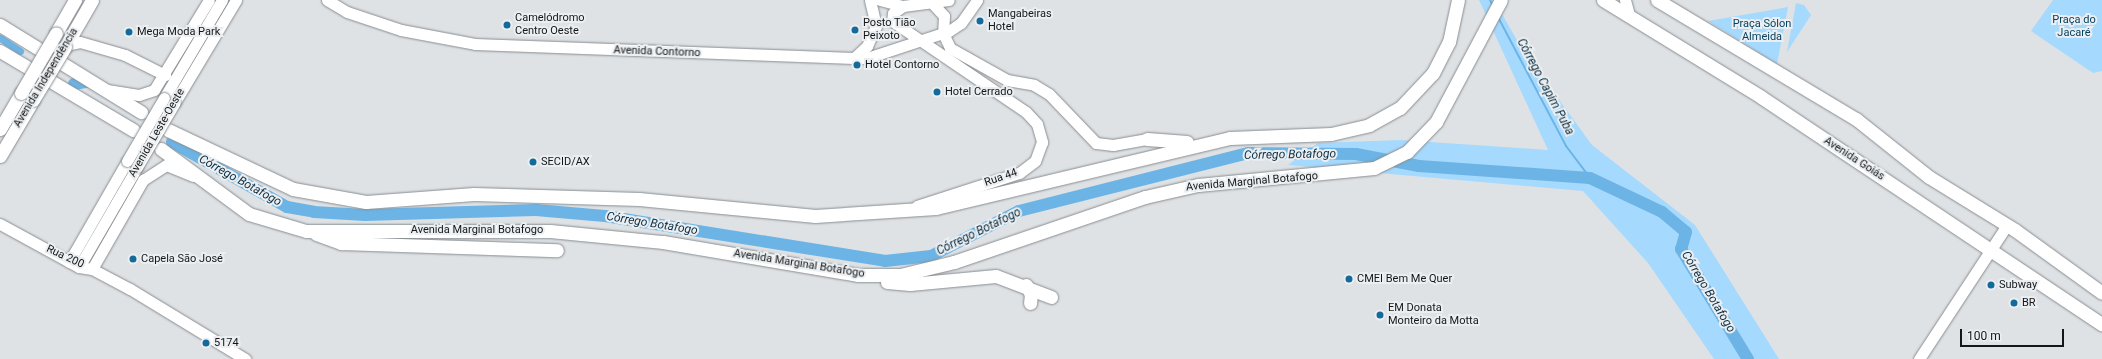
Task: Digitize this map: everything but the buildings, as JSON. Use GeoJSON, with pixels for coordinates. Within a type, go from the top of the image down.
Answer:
{"type":"FeatureCollection","features":[{"type":"Feature","properties":{"kind":"main road","name":"Avenida Independência"},"geometry":{"type":"LineString","coordinates":[[0,129],[75,0]]}},
{"type":"Feature","properties":{"kind":"main road","name":"Avenida Independência"},"geometry":{"type":"LineString","coordinates":[[0,156],[92,0]]}},
{"type":"Feature","properties":{"kind":"main road"},"geometry":{"type":"LineString","coordinates":[[106,90],[139,95],[154,90],[209,0]]}},
{"type":"Feature","properties":{"kind":"main road","name":"Avenida Leste-Oeste"},"geometry":{"type":"LineString","coordinates":[[74,264],[169,100],[222,0]]}},
{"type":"Feature","properties":{"kind":"main road","name":"Avenida Leste-Oeste"},"geometry":{"type":"LineString","coordinates":[[169,100],[236,0]]}},
{"type":"Feature","properties":{"kind":"main road","name":"Avenida Contorno"},"geometry":{"type":"LineString","coordinates":[[327,0],[346,12],[401,30],[475,44],[854,58],[867,58],[919,38],[943,33],[961,23],[978,0]]}},
{"type":"Feature","properties":{"kind":"main road"},"geometry":{"type":"LineString","coordinates":[[854,58],[867,46],[876,26],[870,0]]}},
{"type":"Feature","properties":{"kind":"main road"},"geometry":{"type":"LineString","coordinates":[[880,0],[903,6],[934,4],[949,0]]}},
{"type":"Feature","properties":{"kind":"main road"},"geometry":{"type":"LineString","coordinates":[[168,130],[293,188],[366,202],[474,194],[639,199],[815,216],[936,208],[1201,144],[1262,135],[1331,134],[1350,131],[1386,117],[1413,96],[1433,73],[1449,42],[1458,0]]}},
{"type":"Feature","properties":{"kind":"main road","name":"Avenida Goiás"},"geometry":{"type":"LineString","coordinates":[[1603,0],[1761,97],[2102,324]]}},
{"type":"Feature","properties":{"kind":"main road"},"geometry":{"type":"LineString","coordinates":[[1625,0],[1629,15]]}},
{"type":"Feature","properties":{"kind":"main road"},"geometry":{"type":"LineString","coordinates":[[1658,0],[1856,119],[1930,177],[2007,225],[2102,294]]}},
{"type":"Feature","properties":{"kind":"main road","name":"Avenida Marginal Botafogo"},"geometry":{"type":"LineString","coordinates":[[161,149],[196,177],[249,214],[306,231],[550,231],[663,242],[858,275],[900,275],[954,262],[1145,197],[1198,186],[1339,174],[1374,168],[1407,152],[1436,122],[1500,1]]}},
{"type":"Feature","properties":{"kind":"main road"},"geometry":{"type":"LineString","coordinates":[[934,4],[944,16],[943,33],[950,48],[1007,80],[1034,85],[1049,94],[1096,142],[1113,145],[1147,139],[1201,144]]}},
{"type":"Feature","properties":{"kind":"main road"},"geometry":{"type":"LineString","coordinates":[[876,26],[892,21],[893,12],[903,6]]}},
{"type":"Feature","properties":{"kind":"main road","name":"Rua 44"},"geometry":{"type":"LineString","coordinates":[[892,21],[1026,112],[1037,124],[1042,142],[1035,161],[1019,172],[902,211]]}},
{"type":"Feature","properties":{"kind":"main road"},"geometry":{"type":"LineString","coordinates":[[0,25],[141,112]]}},
{"type":"Feature","properties":{"kind":"main road"},"geometry":{"type":"LineString","coordinates":[[65,46],[80,42],[125,56],[164,75]]}},
{"type":"Feature","properties":{"kind":"main road"},"geometry":{"type":"LineString","coordinates":[[0,51],[133,130]]}},
{"type":"Feature","properties":{"kind":"main road"},"geometry":{"type":"LineString","coordinates":[[92,269],[143,180],[166,165],[196,177]]}},
{"type":"Feature","properties":{"kind":"main road","name":"Rua 200"},"geometry":{"type":"LineString","coordinates":[[0,224],[74,264],[92,269],[130,289],[245,359]]}},
{"type":"Feature","properties":{"kind":"main road"},"geometry":{"type":"LineString","coordinates":[[1920,359],[2007,225]]}},
{"type":"Feature","properties":{"kind":"main road"},"geometry":{"type":"LineString","coordinates":[[306,231],[341,243],[557,250]]}},
{"type":"Feature","properties":{"kind":"main road"},"geometry":{"type":"LineString","coordinates":[[858,275],[892,284],[910,284],[996,276],[1026,285],[1050,297]]}},
{"type":"Feature","properties":{"kind":"main road"},"geometry":{"type":"LineString","coordinates":[[1026,285],[1031,294],[1030,304]]}},
{"type":"Feature","properties":{"kind":"green space"},"geometry":{"type":"Polygon","coordinates":[[[1479,0],[1494,0],[1522,49],[1592,145],[1695,225],[1779,359],[1714,359],[1648,263],[1583,191],[1288,165],[1318,143],[1401,140],[1548,150],[1479,0]]]}},
{"type":"Feature","properties":{"kind":"green space","name":"Praça do Jacaré"},"geometry":{"type":"Polygon","coordinates":[[[2053,0],[2102,0],[2102,71],[2093,73],[2031,31],[2053,0]]]}},
{"type":"Feature","properties":{"kind":"green space","name":"Praça Sólon Almeida"},"geometry":{"type":"Polygon","coordinates":[[[1796,3],[1804,5],[1811,15],[1787,52],[1796,3]]]}},
{"type":"Feature","properties":{"kind":"green space","name":"Praça Sólon Almeida"},"geometry":{"type":"Polygon","coordinates":[[[1788,7],[1777,64],[1708,21],[1788,7]]]}},
{"type":"Feature","properties":{"kind":"waterway","name":"Córrego Capim Puba"},"geometry":{"type":"LineString","coordinates":[[1490,0],[1493,6]]}},
{"type":"Feature","properties":{"kind":"waterway","name":"Córrego Capim Puba"},"geometry":{"type":"LineString","coordinates":[[1498,17],[1566,146],[1590,178]]}},
{"type":"Feature","properties":{"kind":"waterway"},"geometry":{"type":"LineString","coordinates":[[0,38],[20,51]]}},
{"type":"Feature","properties":{"kind":"waterway"},"geometry":{"type":"LineString","coordinates":[[74,84],[91,81]]}},
{"type":"Feature","properties":{"kind":"waterway","name":"Córrego Botafogo"},"geometry":{"type":"LineString","coordinates":[[172,142],[287,207],[314,212],[365,215],[536,210],[605,216],[885,261],[931,256],[1019,211],[1248,153],[1356,154],[1419,166],[1590,178],[1662,212],[1686,232],[1681,249],[1748,359]]}},
{"type":"Feature","properties":{"kind":"place","name":"Mangabeiras Hotel"},"geometry":{"type":"Point","coordinates":[980,21]}},
{"type":"Feature","properties":{"kind":"place","name":"Camelódromo Centro Oeste"},"geometry":{"type":"Point","coordinates":[507,25]}},
{"type":"Feature","properties":{"kind":"place","name":"Posto Tião Peixoto"},"geometry":{"type":"Point","coordinates":[855,30]}},
{"type":"Feature","properties":{"kind":"place","name":"Mega Moda Park"},"geometry":{"type":"Point","coordinates":[129,32]}},
{"type":"Feature","properties":{"kind":"place","name":"Hotel Contorno"},"geometry":{"type":"Point","coordinates":[857,65]}},
{"type":"Feature","properties":{"kind":"place","name":"Hotel Cerrado"},"geometry":{"type":"Point","coordinates":[937,92]}},
{"type":"Feature","properties":{"kind":"place","name":"SECID/AX"},"geometry":{"type":"Point","coordinates":[533,162]}},
{"type":"Feature","properties":{"kind":"place","name":"Capela São José"},"geometry":{"type":"Point","coordinates":[133,259]}},
{"type":"Feature","properties":{"kind":"place","name":"CMEI Bem Me Quer"},"geometry":{"type":"Point","coordinates":[1349,279]}},
{"type":"Feature","properties":{"kind":"place","name":"Subway"},"geometry":{"type":"Point","coordinates":[1991,285]}},
{"type":"Feature","properties":{"kind":"place","name":"BR"},"geometry":{"type":"Point","coordinates":[2014,303]}},
{"type":"Feature","properties":{"kind":"place","name":"EM Donata Monteiro da Motta"},"geometry":{"type":"Point","coordinates":[1380,315]}},
{"type":"Feature","properties":{"kind":"place","name":"5174"},"geometry":{"type":"Point","coordinates":[206,343]}}]}
